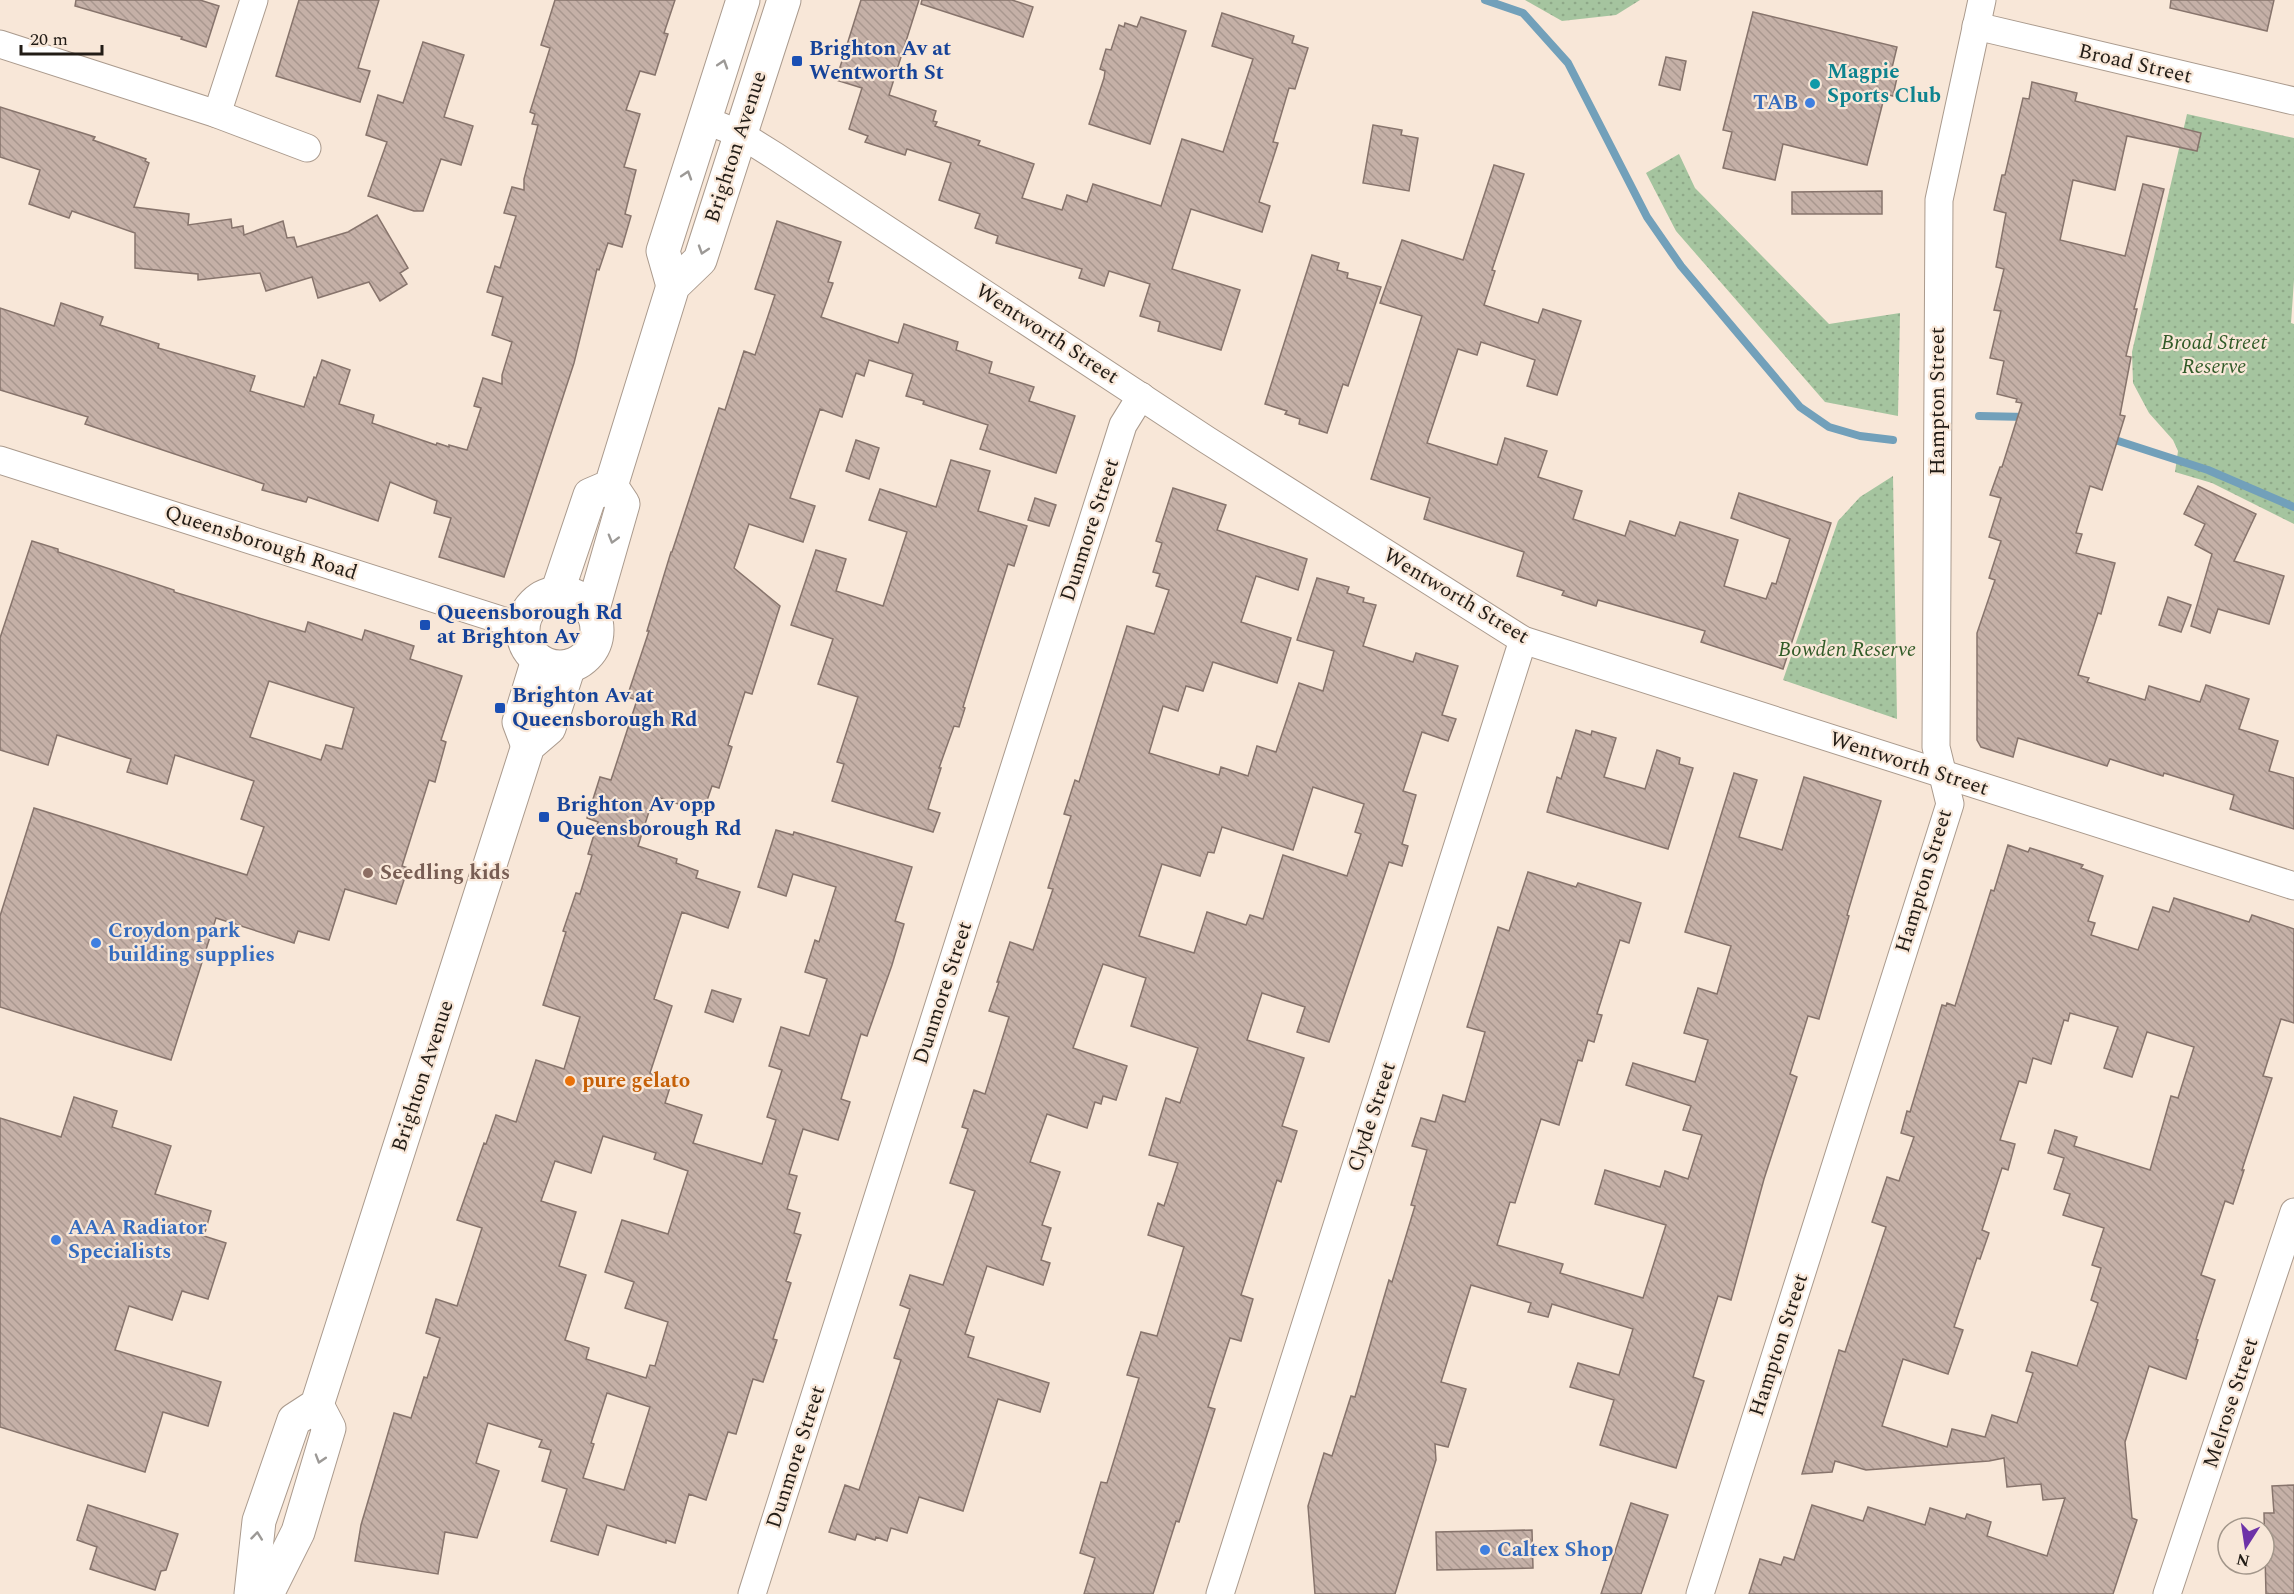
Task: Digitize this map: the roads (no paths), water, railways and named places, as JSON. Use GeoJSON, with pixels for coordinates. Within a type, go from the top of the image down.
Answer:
{"type":"FeatureCollection","features":[{"type":"Feature","properties":{"kind":"main road","name":"Brighton Avenue"},"geometry":{"type":"LineString","coordinates":[[673,286],[663,250],[743,0]]}},
{"type":"Feature","properties":{"kind":"main road","name":"Brighton Avenue"},"geometry":{"type":"LineString","coordinates":[[611,486],[673,286],[699,260],[784,0]]}},
{"type":"Feature","properties":{"kind":"main road"},"geometry":{"type":"LineString","coordinates":[[557,593],[590,495],[611,486],[623,504],[592,612]]}},
{"type":"Feature","properties":{"kind":"main road"},"geometry":{"type":"LineString","coordinates":[[557,593],[577,597],[592,612],[596,622],[594,644],[588,654],[553,663],[526,645],[523,627],[530,608],[547,596],[557,593]]}},
{"type":"Feature","properties":{"kind":"main road","name":"Brighton Avenue"},"geometry":{"type":"LineString","coordinates":[[317,1405],[528,746],[549,728],[553,663]]}},
{"type":"Feature","properties":{"kind":"main road"},"geometry":{"type":"LineString","coordinates":[[251,1594],[259,1521],[294,1420],[317,1405],[329,1428],[298,1532],[267,1594]]}},
{"type":"Feature","properties":{"kind":"street"},"geometry":{"type":"LineString","coordinates":[[217,114],[254,0]]}},
{"type":"Feature","properties":{"kind":"street","name":"Broad Street"},"geometry":{"type":"LineString","coordinates":[[1979,13],[2294,101]]}},
{"type":"Feature","properties":{"kind":"street","name":"Hampton Street"},"geometry":{"type":"LineString","coordinates":[[1700,1594],[1950,804],[1936,747],[1939,200],[1979,13]]}},
{"type":"Feature","properties":{"kind":"street"},"geometry":{"type":"LineString","coordinates":[[0,44],[217,114],[307,148]]}},
{"type":"Feature","properties":{"kind":"street","name":"Wentworth Street"},"geometry":{"type":"LineString","coordinates":[[705,120],[740,135],[1227,453],[1523,640],[2294,886]]}},
{"type":"Feature","properties":{"kind":"street","name":"Dunmore Street"},"geometry":{"type":"LineString","coordinates":[[752,1594],[1123,425],[1142,396]]}},
{"type":"Feature","properties":{"kind":"street","name":"Queensborough Road"},"geometry":{"type":"LineString","coordinates":[[0,460],[523,627]]}},
{"type":"Feature","properties":{"kind":"street","name":"Clyde Street"},"geometry":{"type":"LineString","coordinates":[[1220,1594],[1523,640]]}},
{"type":"Feature","properties":{"kind":"street","name":"Melrose Street"},"geometry":{"type":"LineString","coordinates":[[2167,1594],[2294,1212]]}},
{"type":"Feature","properties":{"kind":"waterway"},"geometry":{"type":"LineString","coordinates":[[1485,0],[1523,13],[1568,63],[1647,217],[1681,266],[1800,407],[1829,427],[1860,436],[1893,440]]}},
{"type":"Feature","properties":{"kind":"waterway"},"geometry":{"type":"LineString","coordinates":[[1979,416],[2027,417]]}},
{"type":"Feature","properties":{"kind":"waterway"},"geometry":{"type":"LineString","coordinates":[[2109,438],[2208,470],[2294,507]]}},
{"type":"Feature","properties":{"kind":"place","name":"Brighton Av at Wentworth St"},"geometry":{"type":"Point","coordinates":[797,61]}},
{"type":"Feature","properties":{"kind":"place","name":"Magpie Sports Club"},"geometry":{"type":"Point","coordinates":[1815,84]}},
{"type":"Feature","properties":{"kind":"place","name":"TAB"},"geometry":{"type":"Point","coordinates":[1810,103]}},
{"type":"Feature","properties":{"kind":"place","name":"Queensborough Rd at Brighton Av"},"geometry":{"type":"Point","coordinates":[425,625]}},
{"type":"Feature","properties":{"kind":"place","name":"Brighton Av at Queensborough Rd"},"geometry":{"type":"Point","coordinates":[500,708]}},
{"type":"Feature","properties":{"kind":"place","name":"Brighton Av opp Queensborough Rd"},"geometry":{"type":"Point","coordinates":[544,817]}},
{"type":"Feature","properties":{"kind":"place","name":"Seedling kids"},"geometry":{"type":"Point","coordinates":[368,873]}},
{"type":"Feature","properties":{"kind":"place","name":"Croydon park building supplies"},"geometry":{"type":"Point","coordinates":[96,943]}},
{"type":"Feature","properties":{"kind":"place","name":"pure gelato"},"geometry":{"type":"Point","coordinates":[570,1081]}},
{"type":"Feature","properties":{"kind":"place","name":"AAA Radiator Specialists"},"geometry":{"type":"Point","coordinates":[56,1240]}},
{"type":"Feature","properties":{"kind":"place","name":"Caltex Shop"},"geometry":{"type":"Point","coordinates":[1485,1550]}},
{"type":"Feature","properties":{"kind":"park label","name":"Broad Street Reserve"},"geometry":{"type":"Point","coordinates":[2214,355]}},
{"type":"Feature","properties":{"kind":"park label","name":"Bowden Reserve"},"geometry":{"type":"Point","coordinates":[1847,650]}}]}
